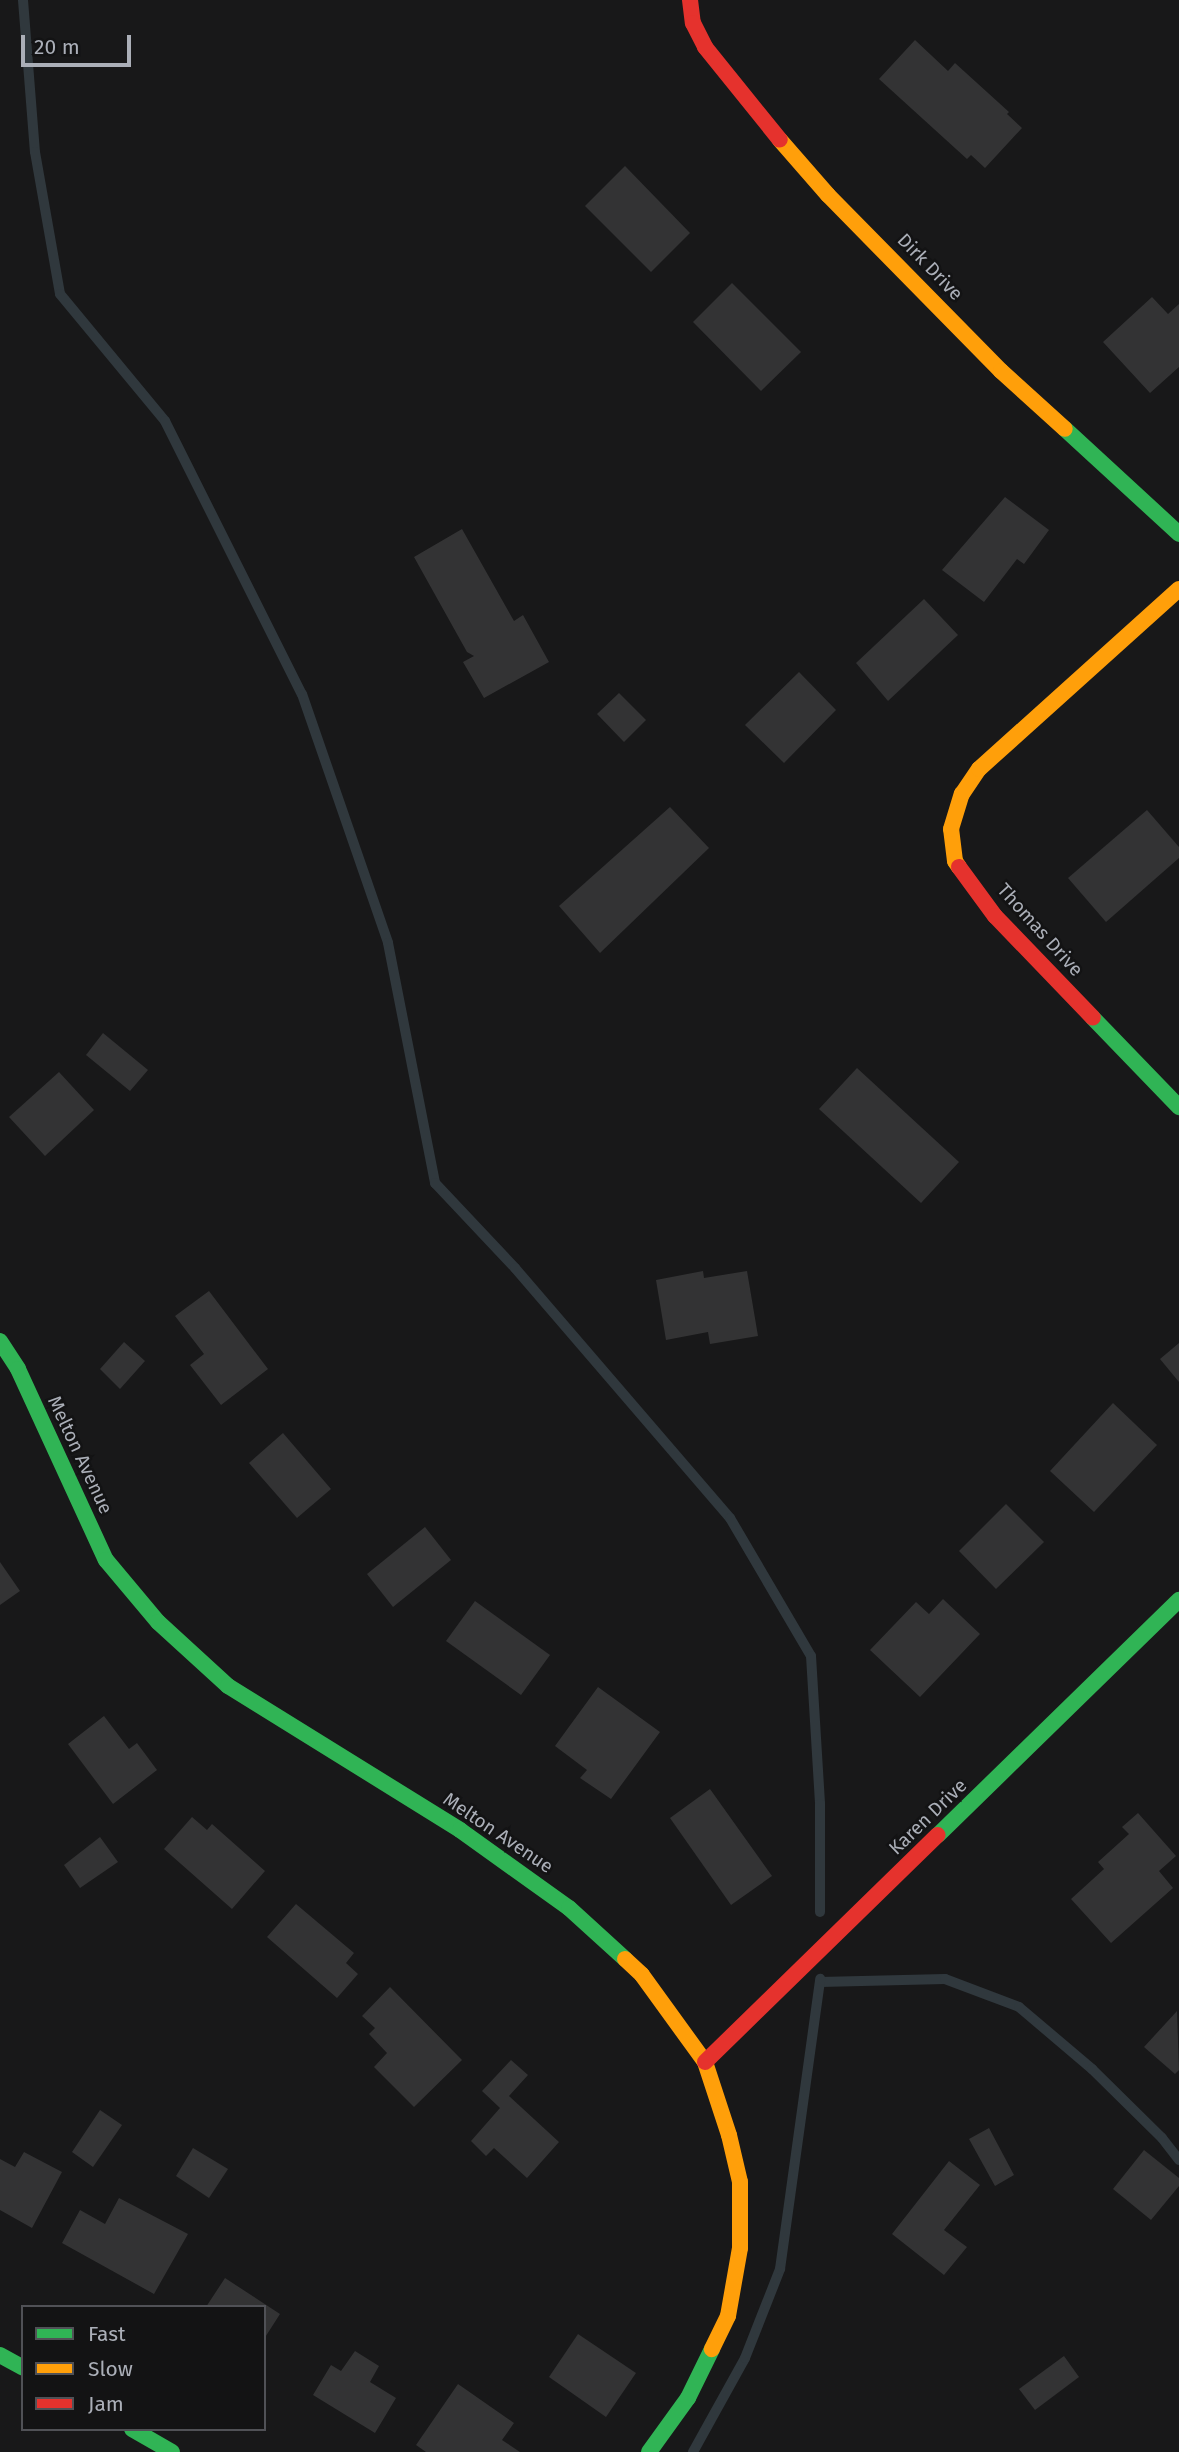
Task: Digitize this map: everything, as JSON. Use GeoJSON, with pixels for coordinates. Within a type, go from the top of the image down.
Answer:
{"type":"FeatureCollection","features":[{"type":"Feature","properties":{"kind":"street","name":"Dirk Drive"},"geometry":{"type":"LineString","coordinates":[[690,0],[693,23],[705,47],[739,92],[828,195],[1000,371],[1179,534]]}},
{"type":"Feature","properties":{"kind":"street","name":"Thomas Drive"},"geometry":{"type":"LineString","coordinates":[[1179,589],[979,769],[962,794],[951,829],[955,860],[995,916],[1179,1107]]}},
{"type":"Feature","properties":{"kind":"street","name":"Melton Avenue"},"geometry":{"type":"LineString","coordinates":[[0,1341],[18,1369],[106,1560],[158,1622],[228,1686],[460,1830],[569,1908],[642,1975],[705,2062],[729,2135],[740,2182],[740,2248],[728,2316],[688,2398],[649,2452]]}},
{"type":"Feature","properties":{"kind":"street","name":"Karen Drive"},"geometry":{"type":"LineString","coordinates":[[705,2062],[1179,1600]]}},
{"type":"Feature","properties":{"kind":"street"},"geometry":{"type":"LineString","coordinates":[[0,2355],[21,2367]]}},
{"type":"Feature","properties":{"kind":"street"},"geometry":{"type":"LineString","coordinates":[[135,2431],[172,2452]]}},
{"type":"Feature","properties":{"kind":"building"},"geometry":{"type":"Polygon","coordinates":[[[915,40],[948,71],[955,63],[1009,112],[1007,114],[1022,128],[985,168],[971,155],[967,159],[879,79],[915,40]]]}},
{"type":"Feature","properties":{"kind":"building"},"geometry":{"type":"Polygon","coordinates":[[[625,166],[690,233],[651,272],[585,206],[625,166]]]}},
{"type":"Feature","properties":{"kind":"building"},"geometry":{"type":"Polygon","coordinates":[[[732,283],[801,352],[761,391],[693,322],[732,283]]]}},
{"type":"Feature","properties":{"kind":"building"},"geometry":{"type":"Polygon","coordinates":[[[1152,297],[1168,314],[1179,304],[1179,367],[1150,393],[1103,342],[1152,297]]]}},
{"type":"Feature","properties":{"kind":"building"},"geometry":{"type":"Polygon","coordinates":[[[1005,497],[1049,530],[1024,564],[1017,559],[984,602],[942,570],[1005,497]]]}},
{"type":"Feature","properties":{"kind":"building"},"geometry":{"type":"Polygon","coordinates":[[[462,529],[514,621],[523,615],[549,662],[484,698],[463,662],[474,656],[467,652],[414,557],[462,529]]]}},
{"type":"Feature","properties":{"kind":"building"},"geometry":{"type":"Polygon","coordinates":[[[924,599],[958,635],[888,701],[856,663],[924,599]]]}},
{"type":"Feature","properties":{"kind":"building"},"geometry":{"type":"Polygon","coordinates":[[[799,672],[836,710],[784,763],[745,725],[799,672]]]}},
{"type":"Feature","properties":{"kind":"building"},"geometry":{"type":"Polygon","coordinates":[[[619,693],[646,720],[624,742],[597,714],[619,693]]]}},
{"type":"Feature","properties":{"kind":"building"},"geometry":{"type":"Polygon","coordinates":[[[670,807],[709,848],[600,953],[559,906],[670,807]]]}},
{"type":"Feature","properties":{"kind":"building"},"geometry":{"type":"Polygon","coordinates":[[[1147,810],[1179,847],[1179,858],[1106,922],[1068,878],[1147,810]]]}},
{"type":"Feature","properties":{"kind":"building"},"geometry":{"type":"Polygon","coordinates":[[[103,1033],[148,1070],[130,1091],[86,1055],[103,1033]]]}},
{"type":"Feature","properties":{"kind":"building"},"geometry":{"type":"Polygon","coordinates":[[[857,1068],[959,1162],[921,1203],[819,1109],[857,1068]]]}},
{"type":"Feature","properties":{"kind":"building"},"geometry":{"type":"Polygon","coordinates":[[[59,1072],[94,1110],[45,1156],[9,1117],[59,1072]]]}},
{"type":"Feature","properties":{"kind":"building"},"geometry":{"type":"Polygon","coordinates":[[[703,1271],[704,1278],[747,1271],[758,1336],[710,1344],[708,1332],[666,1340],[656,1280],[703,1271]]]}},
{"type":"Feature","properties":{"kind":"building"},"geometry":{"type":"Polygon","coordinates":[[[209,1291],[268,1369],[221,1405],[190,1365],[204,1354],[175,1316],[209,1291]]]}},
{"type":"Feature","properties":{"kind":"building"},"geometry":{"type":"Polygon","coordinates":[[[124,1342],[145,1361],[120,1389],[100,1369],[124,1342]]]}},
{"type":"Feature","properties":{"kind":"building"},"geometry":{"type":"Polygon","coordinates":[[[1179,1343],[1179,1382],[1160,1359],[1179,1343]]]}},
{"type":"Feature","properties":{"kind":"building"},"geometry":{"type":"Polygon","coordinates":[[[1113,1403],[1157,1445],[1094,1512],[1050,1471],[1113,1403]]]}},
{"type":"Feature","properties":{"kind":"building"},"geometry":{"type":"Polygon","coordinates":[[[283,1433],[331,1489],[297,1518],[249,1463],[283,1433]]]}},
{"type":"Feature","properties":{"kind":"building"},"geometry":{"type":"Polygon","coordinates":[[[1006,1504],[1044,1542],[996,1589],[959,1551],[1006,1504]]]}},
{"type":"Feature","properties":{"kind":"building"},"geometry":{"type":"Polygon","coordinates":[[[425,1527],[451,1560],[393,1607],[367,1574],[425,1527]]]}},
{"type":"Feature","properties":{"kind":"building"},"geometry":{"type":"Polygon","coordinates":[[[0,1562],[20,1591],[0,1605],[0,1562]]]}},
{"type":"Feature","properties":{"kind":"building"},"geometry":{"type":"Polygon","coordinates":[[[943,1599],[980,1634],[920,1697],[870,1650],[916,1602],[929,1614],[943,1599]]]}},
{"type":"Feature","properties":{"kind":"building"},"geometry":{"type":"Polygon","coordinates":[[[475,1601],[550,1655],[521,1695],[446,1641],[475,1601]]]}},
{"type":"Feature","properties":{"kind":"building"},"geometry":{"type":"Polygon","coordinates":[[[598,1687],[660,1732],[611,1799],[580,1778],[587,1770],[555,1746],[598,1687]]]}},
{"type":"Feature","properties":{"kind":"building"},"geometry":{"type":"Polygon","coordinates":[[[104,1716],[129,1749],[137,1743],[157,1770],[113,1804],[68,1744],[104,1716]]]}},
{"type":"Feature","properties":{"kind":"building"},"geometry":{"type":"Polygon","coordinates":[[[710,1789],[772,1876],[731,1905],[670,1818],[710,1789]]]}},
{"type":"Feature","properties":{"kind":"building"},"geometry":{"type":"Polygon","coordinates":[[[1138,1813],[1176,1856],[1159,1871],[1173,1888],[1111,1943],[1071,1899],[1104,1869],[1098,1862],[1129,1834],[1122,1827],[1138,1813]]]}},
{"type":"Feature","properties":{"kind":"building"},"geometry":{"type":"Polygon","coordinates":[[[192,1817],[207,1830],[212,1824],[265,1871],[232,1909],[164,1849],[192,1817]]]}},
{"type":"Feature","properties":{"kind":"building"},"geometry":{"type":"Polygon","coordinates":[[[100,1837],[118,1862],[80,1888],[64,1865],[100,1837]]]}},
{"type":"Feature","properties":{"kind":"building"},"geometry":{"type":"Polygon","coordinates":[[[296,1904],[354,1953],[346,1963],[358,1974],[337,1998],[267,1937],[296,1904]]]}},
{"type":"Feature","properties":{"kind":"building"},"geometry":{"type":"Polygon","coordinates":[[[390,1987],[462,2060],[414,2107],[374,2067],[387,2053],[369,2034],[375,2028],[362,2016],[390,1987]]]}},
{"type":"Feature","properties":{"kind":"building"},"geometry":{"type":"Polygon","coordinates":[[[1177,2011],[1179,2070],[1175,2074],[1144,2047],[1177,2011]]]}},
{"type":"Feature","properties":{"kind":"building"},"geometry":{"type":"Polygon","coordinates":[[[511,2060],[528,2075],[509,2096],[559,2142],[527,2178],[494,2148],[486,2156],[471,2141],[500,2108],[482,2091],[511,2060]]]}},
{"type":"Feature","properties":{"kind":"building"},"geometry":{"type":"Polygon","coordinates":[[[100,2110],[122,2125],[93,2167],[72,2152],[100,2110]]]}},
{"type":"Feature","properties":{"kind":"building"},"geometry":{"type":"Polygon","coordinates":[[[989,2128],[1014,2175],[995,2186],[969,2139],[989,2128]]]}},
{"type":"Feature","properties":{"kind":"building"},"geometry":{"type":"Polygon","coordinates":[[[193,2148],[228,2169],[209,2198],[176,2176],[193,2148]]]}},
{"type":"Feature","properties":{"kind":"building"},"geometry":{"type":"Polygon","coordinates":[[[1144,2150],[1179,2178],[1179,2186],[1151,2220],[1113,2189],[1144,2150]]]}},
{"type":"Feature","properties":{"kind":"building"},"geometry":{"type":"Polygon","coordinates":[[[24,2152],[62,2172],[32,2228],[0,2210],[0,2159],[15,2167],[24,2152]]]}},
{"type":"Feature","properties":{"kind":"building"},"geometry":{"type":"Polygon","coordinates":[[[949,2161],[980,2185],[944,2230],[967,2247],[944,2275],[892,2234],[949,2161]]]}},
{"type":"Feature","properties":{"kind":"building"},"geometry":{"type":"Polygon","coordinates":[[[119,2198],[188,2234],[154,2294],[62,2243],[80,2210],[105,2224],[119,2198]]]}},
{"type":"Feature","properties":{"kind":"building"},"geometry":{"type":"Polygon","coordinates":[[[225,2278],[280,2314],[266,2336],[266,2305],[207,2305],[225,2278]]]}},
{"type":"Feature","properties":{"kind":"building"},"geometry":{"type":"Polygon","coordinates":[[[578,2334],[636,2373],[606,2417],[549,2377],[578,2334]]]}},
{"type":"Feature","properties":{"kind":"building"},"geometry":{"type":"Polygon","coordinates":[[[355,2351],[379,2366],[370,2382],[396,2398],[375,2433],[313,2395],[331,2365],[341,2371],[355,2351]]]}},
{"type":"Feature","properties":{"kind":"building"},"geometry":{"type":"Polygon","coordinates":[[[1064,2356],[1079,2377],[1035,2410],[1019,2389],[1064,2356]]]}},
{"type":"Feature","properties":{"kind":"building"},"geometry":{"type":"Polygon","coordinates":[[[458,2384],[514,2423],[502,2440],[520,2452],[426,2452],[416,2445],[458,2384]]]}},
{"type":"Feature","properties":{"kind":"waterway"},"geometry":{"type":"LineString","coordinates":[[23,0],[35,152],[60,294],[165,421],[302,694],[388,943],[435,1183],[515,1268],[730,1518],[811,1656],[820,1804],[820,1912]]}},
{"type":"Feature","properties":{"kind":"waterway"},"geometry":{"type":"LineString","coordinates":[[693,2452],[745,2358],[780,2269],[820,1979]]}},
{"type":"Feature","properties":{"kind":"waterway"},"geometry":{"type":"LineString","coordinates":[[820,1982],[945,1979],[1019,2007],[1092,2069],[1162,2138],[1179,2160]]}},
{"type":"Feature","properties":{"kind":"traffic: fast"},"geometry":{"type":"LineString","coordinates":[[1065,429],[1179,534]]}},
{"type":"Feature","properties":{"kind":"traffic: fast"},"geometry":{"type":"LineString","coordinates":[[1093,1018],[1179,1107]]}},
{"type":"Feature","properties":{"kind":"traffic: fast"},"geometry":{"type":"LineString","coordinates":[[0,1341],[18,1369],[106,1560],[158,1622],[228,1686],[460,1830],[569,1908],[625,1959]]}},
{"type":"Feature","properties":{"kind":"traffic: fast"},"geometry":{"type":"LineString","coordinates":[[938,1835],[1179,1600]]}},
{"type":"Feature","properties":{"kind":"traffic: fast"},"geometry":{"type":"LineString","coordinates":[[649,2452],[688,2398],[712,2349]]}},
{"type":"Feature","properties":{"kind":"traffic: fast"},"geometry":{"type":"LineString","coordinates":[[0,2355],[21,2367]]}},
{"type":"Feature","properties":{"kind":"traffic: fast"},"geometry":{"type":"LineString","coordinates":[[135,2431],[172,2452]]}},
{"type":"Feature","properties":{"kind":"traffic: slow"},"geometry":{"type":"LineString","coordinates":[[780,140],[828,195],[1001,371],[1065,429]]}},
{"type":"Feature","properties":{"kind":"traffic: slow"},"geometry":{"type":"LineString","coordinates":[[959,867],[955,861],[951,829],[962,794],[979,769],[1179,589]]}},
{"type":"Feature","properties":{"kind":"traffic: slow"},"geometry":{"type":"LineString","coordinates":[[625,1959],[642,1975],[705,2062],[729,2135],[740,2182],[740,2248],[728,2316],[712,2349]]}},
{"type":"Feature","properties":{"kind":"traffic: jam"},"geometry":{"type":"LineString","coordinates":[[690,0],[693,23],[705,47],[780,140]]}},
{"type":"Feature","properties":{"kind":"traffic: jam"},"geometry":{"type":"LineString","coordinates":[[959,867],[995,916],[1093,1018]]}},
{"type":"Feature","properties":{"kind":"traffic: jam"},"geometry":{"type":"LineString","coordinates":[[705,2062],[938,1835]]}}]}
